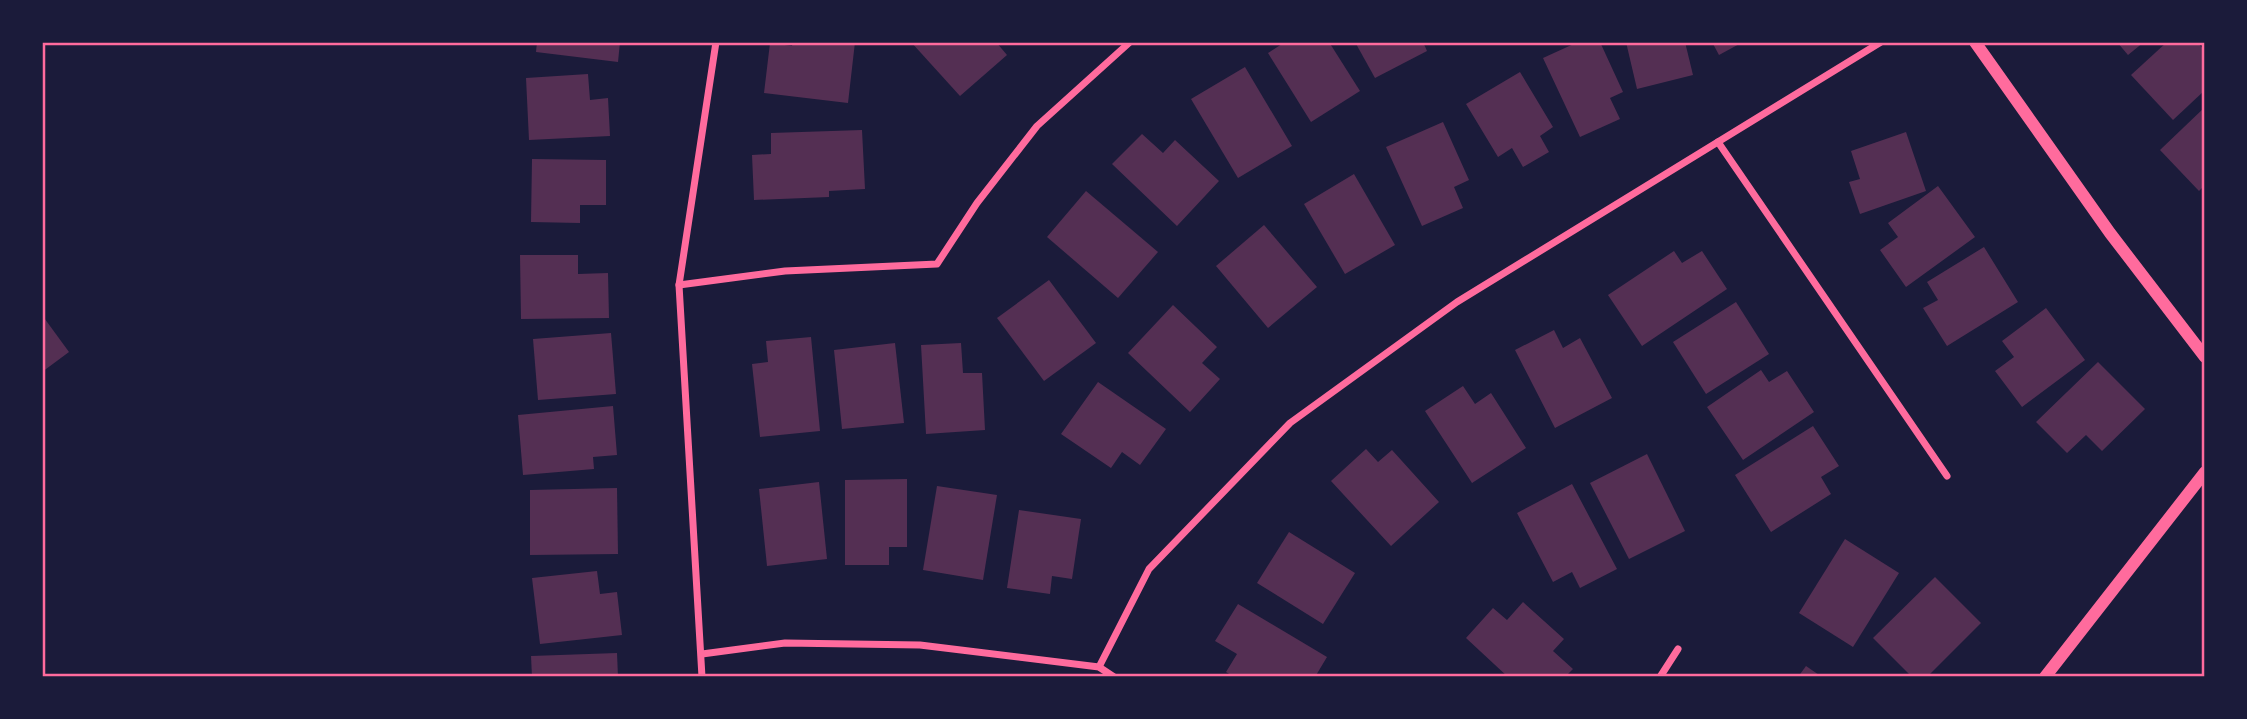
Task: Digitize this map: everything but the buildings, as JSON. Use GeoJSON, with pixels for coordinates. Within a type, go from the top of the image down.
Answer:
{"type":"FeatureCollection","features":[{"type":"Feature","properties":{"kind":"street"},"geometry":{"type":"LineString","coordinates":[[702,677],[679,285],[716,42]]}},
{"type":"Feature","properties":{"kind":"street"},"geometry":{"type":"LineString","coordinates":[[679,285],[785,271],[937,264],[977,203],[1037,126],[1130,42]]}},
{"type":"Feature","properties":{"kind":"street"},"geometry":{"type":"LineString","coordinates":[[1099,667],[1149,569],[1290,423],[1457,302],[1881,42]]}},
{"type":"Feature","properties":{"kind":"street"},"geometry":{"type":"LineString","coordinates":[[1975,42],[2110,233],[2205,357]]}},
{"type":"Feature","properties":{"kind":"street"},"geometry":{"type":"LineString","coordinates":[[1718,142],[1947,476]]}},
{"type":"Feature","properties":{"kind":"street"},"geometry":{"type":"LineString","coordinates":[[2045,677],[2205,472]]}},
{"type":"Feature","properties":{"kind":"street"},"geometry":{"type":"LineString","coordinates":[[702,654],[785,643],[920,645],[1099,667],[1114,677]]}},
{"type":"Feature","properties":{"kind":"street"},"geometry":{"type":"LineString","coordinates":[[1660,677],[1678,649]]}}]}
